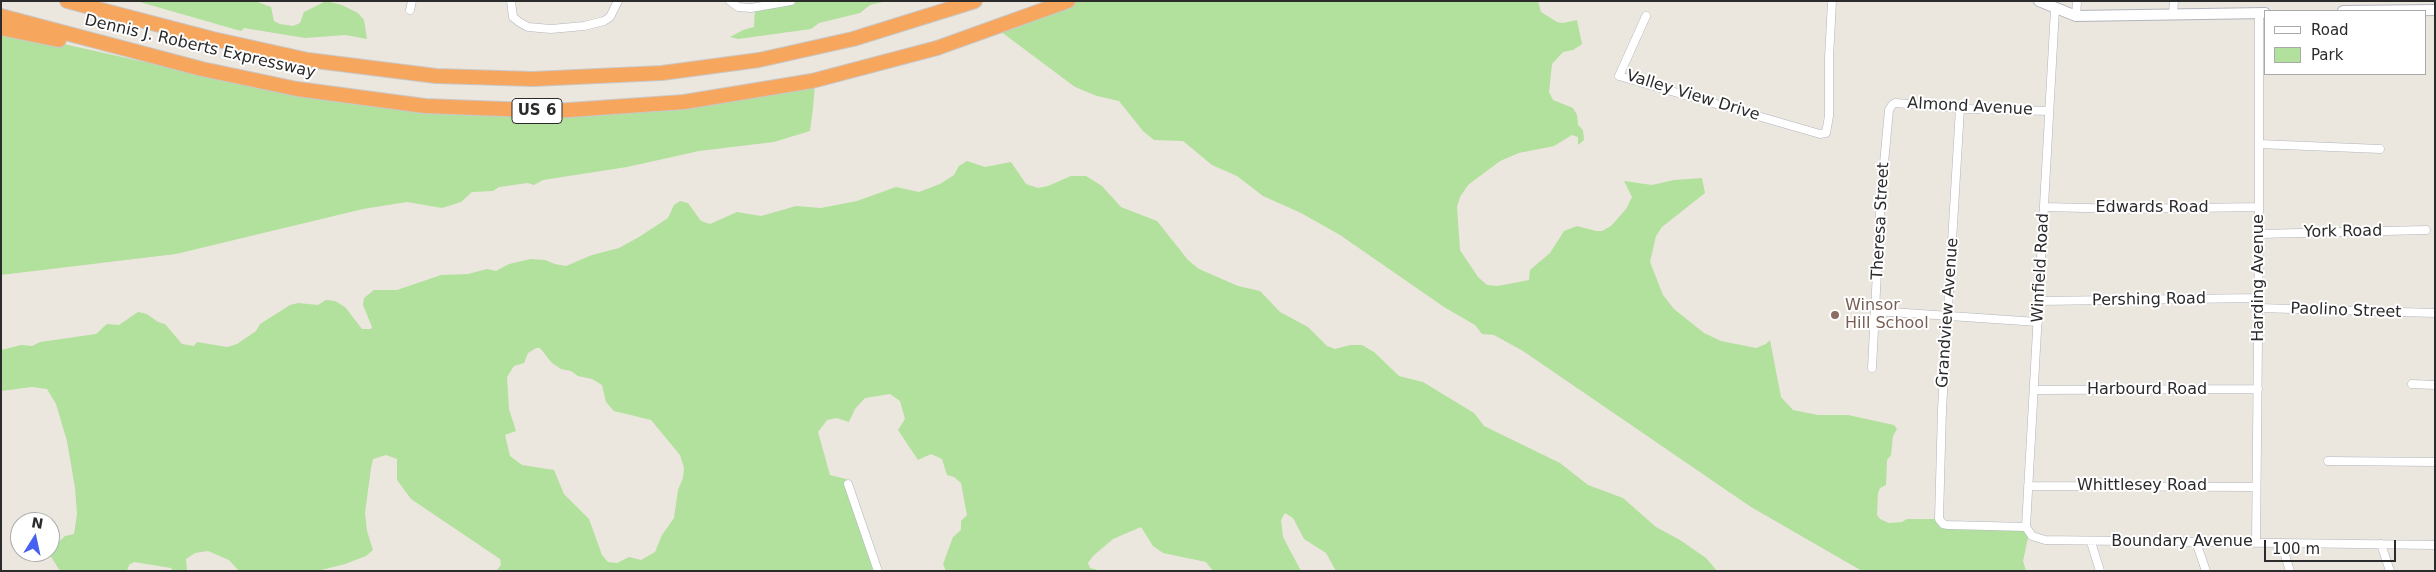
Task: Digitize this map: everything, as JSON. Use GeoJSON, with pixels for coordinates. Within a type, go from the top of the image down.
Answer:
{"type":"FeatureCollection","features":[{"type":"Feature","properties":{"kind":"highway","name":"Dennis J. Roberts Expressway"},"geometry":{"type":"LineString","coordinates":[[67,1],[244,47],[339,65],[468,78],[565,79],[686,70],[790,54],[884,31],[975,1]]}},
{"type":"Feature","properties":{"kind":"highway"},"geometry":{"type":"LineString","coordinates":[[84,1],[135,19]]}},
{"type":"Feature","properties":{"kind":"highway","name":"Dennis J. Roberts Expressway"},"geometry":{"type":"LineString","coordinates":[[1,16],[257,82],[361,99],[466,109],[587,110],[716,98],[812,81],[937,48],[1068,1]]}},
{"type":"Feature","properties":{"kind":"highway"},"geometry":{"type":"LineString","coordinates":[[1,28],[123,49]]}},
{"type":"Feature","properties":{"kind":"main road"},"geometry":{"type":"LineString","coordinates":[[2039,1],[2076,16],[2262,13]]}},
{"type":"Feature","properties":{"kind":"street"},"geometry":{"type":"LineString","coordinates":[[410,10],[412,1]]}},
{"type":"Feature","properties":{"kind":"street"},"geometry":{"type":"LineString","coordinates":[[510,1],[513,17],[519,22],[535,28],[551,29],[598,23],[610,17],[618,1]]}},
{"type":"Feature","properties":{"kind":"street"},"geometry":{"type":"LineString","coordinates":[[730,1],[738,8],[751,8],[791,1]]}},
{"type":"Feature","properties":{"kind":"street","name":"Valley View Drive"},"geometry":{"type":"LineString","coordinates":[[1646,16],[1619,76],[1820,134],[1826,133],[1832,1]]}},
{"type":"Feature","properties":{"kind":"street"},"geometry":{"type":"LineString","coordinates":[[2076,16],[2077,1]]}},
{"type":"Feature","properties":{"kind":"street"},"geometry":{"type":"LineString","coordinates":[[2173,15],[2174,1]]}},
{"type":"Feature","properties":{"kind":"street","name":"Winfield Road"},"geometry":{"type":"LineString","coordinates":[[2026,527],[2055,9]]}},
{"type":"Feature","properties":{"kind":"street","name":"Harding Avenue"},"geometry":{"type":"LineString","coordinates":[[2256,543],[2259,144],[2262,13]]}},
{"type":"Feature","properties":{"kind":"street","name":"Almond Avenue"},"geometry":{"type":"LineString","coordinates":[[1892,105],[1894,103],[1960,108],[2049,111]]}},
{"type":"Feature","properties":{"kind":"street","name":"Theresa Street"},"geometry":{"type":"LineString","coordinates":[[1872,368],[1881,195],[1889,110],[1892,105]]}},
{"type":"Feature","properties":{"kind":"street","name":"Grandview Avenue"},"geometry":{"type":"LineString","coordinates":[[1960,108],[1942,410],[1938,519],[1943,524],[1948,525],[2026,527]]}},
{"type":"Feature","properties":{"kind":"street"},"geometry":{"type":"LineString","coordinates":[[2259,144],[2380,148]]}},
{"type":"Feature","properties":{"kind":"street","name":"Edwards Road"},"geometry":{"type":"LineString","coordinates":[[2045,207],[2124,209],[2259,207]]}},
{"type":"Feature","properties":{"kind":"street","name":"York Road"},"geometry":{"type":"LineString","coordinates":[[2259,234],[2426,230]]}},
{"type":"Feature","properties":{"kind":"street","name":"Pershing Road"},"geometry":{"type":"LineString","coordinates":[[2039,301],[2258,298]]}},
{"type":"Feature","properties":{"kind":"street","name":"Paolino Street"},"geometry":{"type":"LineString","coordinates":[[2258,308],[2435,313]]}},
{"type":"Feature","properties":{"kind":"street"},"geometry":{"type":"LineString","coordinates":[[1876,311],[2038,322]]}},
{"type":"Feature","properties":{"kind":"street"},"geometry":{"type":"LineString","coordinates":[[2412,384],[2435,385]]}},
{"type":"Feature","properties":{"kind":"street","name":"Harbourd Road"},"geometry":{"type":"LineString","coordinates":[[2035,390],[2258,389]]}},
{"type":"Feature","properties":{"kind":"street"},"geometry":{"type":"LineString","coordinates":[[2328,461],[2435,462]]}},
{"type":"Feature","properties":{"kind":"street"},"geometry":{"type":"LineString","coordinates":[[848,484],[878,571]]}},
{"type":"Feature","properties":{"kind":"street","name":"Whittlesey Road"},"geometry":{"type":"LineString","coordinates":[[2028,486],[2256,486]]}},
{"type":"Feature","properties":{"kind":"street","name":"Boundary Avenue"},"geometry":{"type":"LineString","coordinates":[[2026,527],[2030,534],[2037,539],[2091,542],[2435,545]]}},
{"type":"Feature","properties":{"kind":"street"},"geometry":{"type":"LineString","coordinates":[[2091,542],[2100,571]]}},
{"type":"Feature","properties":{"kind":"street"},"geometry":{"type":"LineString","coordinates":[[2196,542],[2206,571]]}},
{"type":"Feature","properties":{"kind":"street"},"geometry":{"type":"LineString","coordinates":[[2281,543],[2290,571]]}},
{"type":"Feature","properties":{"kind":"street"},"geometry":{"type":"LineString","coordinates":[[2381,544],[2390,571]]}},
{"type":"Feature","properties":{"kind":"green space"},"geometry":{"type":"Polygon","coordinates":[[[136,1],[255,1],[271,7],[274,21],[293,26],[300,23],[304,12],[326,1],[342,5],[358,13],[364,20],[367,39],[345,35],[305,38],[244,28],[241,31],[136,1]]]}},
{"type":"Feature","properties":{"kind":"green space"},"geometry":{"type":"Polygon","coordinates":[[[789,1],[887,1],[870,5],[860,13],[819,23],[811,29],[738,39],[730,37],[754,27],[755,7],[789,1]]]}},
{"type":"Feature","properties":{"kind":"green space"},"geometry":{"type":"Polygon","coordinates":[[[1076,1],[1538,1],[1541,12],[1557,22],[1563,23],[1577,20],[1582,44],[1573,50],[1563,52],[1552,64],[1549,92],[1553,100],[1573,108],[1577,115],[1578,125],[1583,130],[1584,140],[1578,145],[1578,137],[1572,135],[1554,146],[1519,153],[1500,161],[1468,185],[1460,197],[1457,207],[1460,250],[1478,277],[1487,285],[1498,286],[1529,280],[1530,270],[1550,253],[1564,231],[1577,226],[1602,231],[1611,226],[1626,209],[1632,197],[1624,181],[1652,185],[1674,180],[1702,178],[1705,193],[1662,227],[1656,236],[1650,262],[1663,295],[1674,309],[1704,333],[1721,341],[1756,348],[1770,340],[1781,397],[1793,410],[1818,415],[1848,415],[1894,425],[1897,429],[1893,436],[1891,455],[1887,460],[1886,485],[1880,488],[1878,493],[1877,515],[1880,519],[1889,523],[1902,522],[1907,519],[1938,519],[1944,523],[2026,526],[2029,533],[2023,561],[2026,571],[1862,571],[1751,507],[1523,351],[1494,335],[1482,334],[1475,325],[1444,307],[1340,235],[1301,213],[1263,196],[1237,176],[1212,165],[1183,141],[1154,140],[1143,131],[1119,101],[1097,96],[1075,87],[1000,31],[1076,1]]]}},
{"type":"Feature","properties":{"kind":"green space"},"geometry":{"type":"Polygon","coordinates":[[[1,30],[248,85],[502,112],[815,85],[810,131],[774,142],[699,151],[627,167],[543,180],[534,185],[528,183],[499,187],[493,191],[472,192],[461,202],[442,208],[407,202],[363,209],[176,254],[1,275],[1,30]]]}},
{"type":"Feature","properties":{"kind":"green space"},"geometry":{"type":"Polygon","coordinates":[[[967,161],[985,167],[1011,162],[1026,184],[1038,188],[1048,186],[1071,176],[1086,176],[1102,186],[1121,207],[1157,221],[1188,260],[1199,269],[1238,286],[1260,291],[1280,312],[1308,327],[1327,346],[1335,349],[1350,345],[1362,345],[1374,352],[1399,376],[1423,382],[1474,413],[1484,426],[1560,463],[1588,485],[1623,498],[1656,527],[1680,540],[1706,558],[1717,571],[1336,571],[1326,553],[1304,539],[1293,518],[1285,513],[1281,520],[1283,537],[1301,571],[1213,571],[1206,562],[1163,553],[1153,546],[1141,527],[1113,539],[1093,556],[1088,563],[1090,568],[1102,571],[946,571],[943,564],[953,537],[961,530],[961,521],[967,515],[961,483],[954,477],[947,475],[942,459],[931,454],[918,460],[898,430],[905,419],[900,401],[890,394],[865,398],[855,409],[849,422],[837,418],[827,420],[818,432],[830,475],[846,479],[851,489],[879,571],[496,571],[501,565],[500,559],[411,499],[397,480],[397,459],[386,455],[373,459],[371,468],[365,513],[367,531],[373,550],[366,556],[345,564],[317,571],[239,571],[229,560],[208,551],[195,553],[186,559],[187,571],[173,571],[171,568],[134,562],[129,565],[127,571],[60,571],[54,562],[60,562],[60,541],[65,536],[74,534],[77,514],[75,488],[67,441],[56,404],[47,389],[32,387],[1,391],[1,350],[21,345],[32,346],[40,342],[96,334],[107,324],[119,325],[138,312],[147,314],[158,322],[165,324],[182,344],[194,346],[197,342],[227,347],[237,344],[256,331],[260,324],[290,305],[298,303],[318,305],[326,300],[335,301],[345,307],[362,329],[371,329],[372,327],[363,305],[364,298],[374,290],[397,290],[441,275],[468,274],[487,269],[496,271],[509,264],[531,259],[545,260],[566,266],[592,255],[619,248],[639,237],[668,218],[674,205],[680,201],[688,203],[701,221],[710,224],[737,212],[761,216],[796,206],[821,208],[857,201],[896,187],[919,192],[940,184],[954,175],[959,166],[967,161]],[[536,348],[528,353],[524,363],[514,366],[507,377],[509,409],[516,431],[505,435],[510,456],[522,465],[554,470],[564,494],[589,519],[602,555],[608,562],[617,563],[629,557],[641,560],[655,552],[662,535],[674,518],[678,490],[683,478],[684,468],[680,455],[651,420],[614,411],[606,402],[602,385],[592,379],[561,369],[552,363],[540,348],[536,348]]]}},
{"type":"Feature","properties":{"kind":"place","name":"Winsor Hill School"},"geometry":{"type":"Point","coordinates":[1835,315]}}]}
